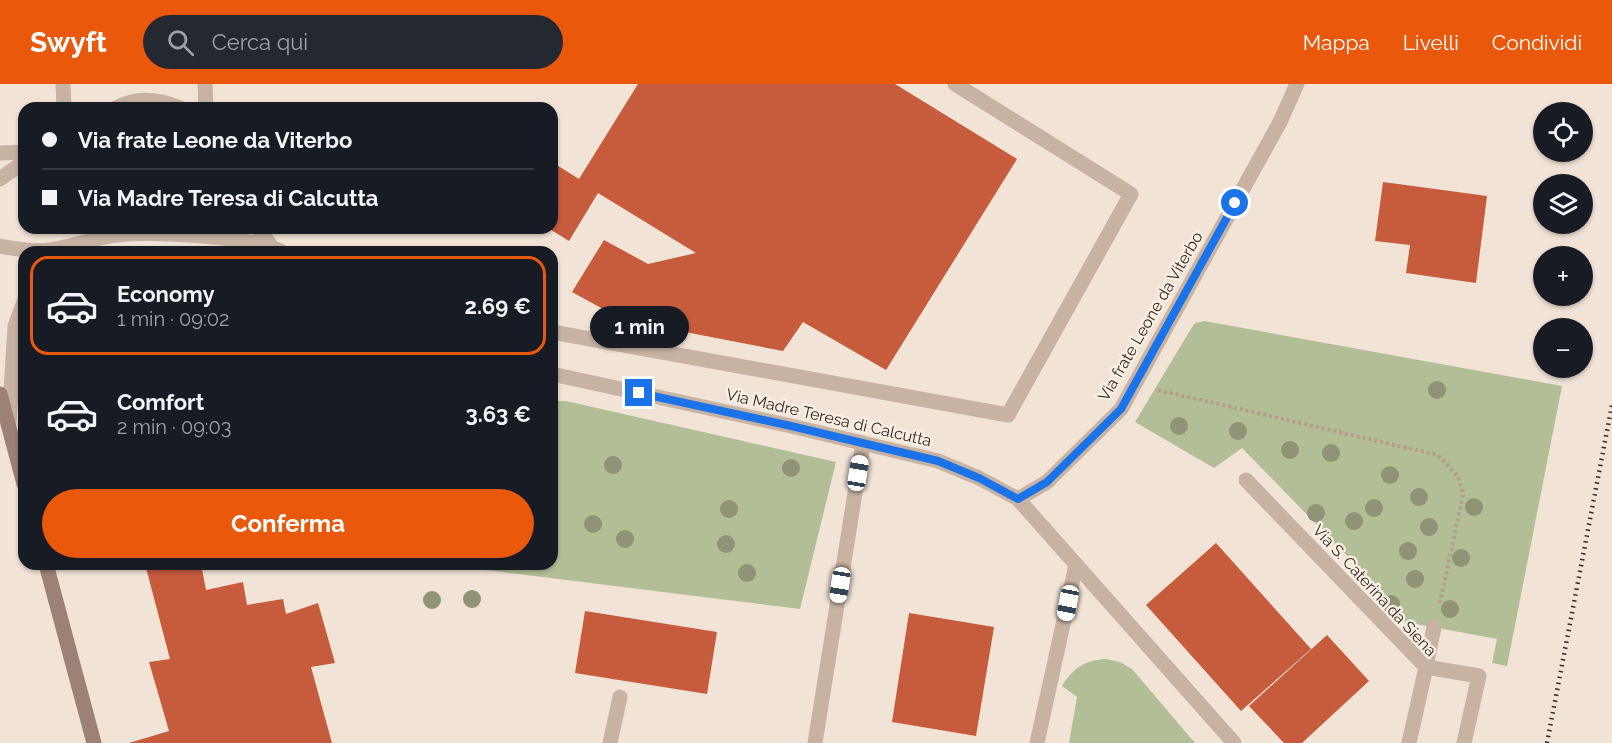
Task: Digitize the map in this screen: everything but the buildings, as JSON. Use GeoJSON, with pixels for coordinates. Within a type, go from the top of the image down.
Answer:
{"type":"FeatureCollection","features":[{"type":"Feature","properties":{"kind":"main road"},"geometry":{"type":"LineString","coordinates":[[0,394],[18,461]]}},
{"type":"Feature","properties":{"kind":"main road"},"geometry":{"type":"LineString","coordinates":[[48,570],[94,743]]}},
{"type":"Feature","properties":{"kind":"street"},"geometry":{"type":"LineString","coordinates":[[63,84],[64,102]]}},
{"type":"Feature","properties":{"kind":"street"},"geometry":{"type":"LineString","coordinates":[[205,84],[206,102]]}},
{"type":"Feature","properties":{"kind":"street"},"geometry":{"type":"LineString","coordinates":[[558,333],[1008,415],[1131,194],[955,84]]}},
{"type":"Feature","properties":{"kind":"street","name":"Via frate Leone da Viterbo"},"geometry":{"type":"LineString","coordinates":[[1018,499],[1047,482],[1121,409],[1280,122],[1297,84]]}},
{"type":"Feature","properties":{"kind":"street"},"geometry":{"type":"LineString","coordinates":[[130,102],[142,100],[164,102]]}},
{"type":"Feature","properties":{"kind":"street"},"geometry":{"type":"LineString","coordinates":[[0,153],[18,152]]}},
{"type":"Feature","properties":{"kind":"street"},"geometry":{"type":"LineString","coordinates":[[0,179],[18,166]]}},
{"type":"Feature","properties":{"kind":"street"},"geometry":{"type":"LineString","coordinates":[[73,246],[108,236],[150,234],[219,238],[260,246]]}},
{"type":"Feature","properties":{"kind":"street"},"geometry":{"type":"LineString","coordinates":[[263,234],[273,246]]}},
{"type":"Feature","properties":{"kind":"street"},"geometry":{"type":"LineString","coordinates":[[0,246],[18,248]]}},
{"type":"Feature","properties":{"kind":"street"},"geometry":{"type":"LineString","coordinates":[[9,429],[15,326],[18,318]]}},
{"type":"Feature","properties":{"kind":"street","name":"Via Madre Teresa di Calcutta"},"geometry":{"type":"LineString","coordinates":[[558,376],[780,423],[938,461],[979,478],[1018,499],[1234,743]]}},
{"type":"Feature","properties":{"kind":"street"},"geometry":{"type":"LineString","coordinates":[[815,743],[863,443]]}},
{"type":"Feature","properties":{"kind":"street","name":"Via S. Caterina da Siena"},"geometry":{"type":"LineString","coordinates":[[1246,480],[1426,667],[1409,743]]}},
{"type":"Feature","properties":{"kind":"street"},"geometry":{"type":"LineString","coordinates":[[1037,743],[1076,565]]}},
{"type":"Feature","properties":{"kind":"street"},"geometry":{"type":"LineString","coordinates":[[1434,627],[1426,667],[1479,676],[1464,743]]}},
{"type":"Feature","properties":{"kind":"street"},"geometry":{"type":"LineString","coordinates":[[610,743],[620,697]]}},
{"type":"Feature","properties":{"kind":"path"},"geometry":{"type":"LineString","coordinates":[[1134,385],[1438,455],[1458,476],[1463,495],[1434,627]]}},
{"type":"Feature","properties":{"kind":"green space"},"geometry":{"type":"Polygon","coordinates":[[[1204,321],[1562,386],[1507,666],[1492,663],[1497,639],[1400,621],[1402,612],[1242,448],[1214,468],[1135,422],[1195,323],[1204,321]]]}},
{"type":"Feature","properties":{"kind":"green space"},"geometry":{"type":"Polygon","coordinates":[[[558,401],[836,462],[800,609],[485,570],[558,570],[558,401]]]}},
{"type":"Feature","properties":{"kind":"green space"},"geometry":{"type":"Polygon","coordinates":[[[1106,659],[1120,662],[1132,669],[1195,743],[1069,743],[1077,697],[1062,686],[1080,666],[1106,659]]]}},
{"type":"Feature","properties":{"kind":"railway"},"geometry":{"type":"LineString","coordinates":[[1547,743],[1612,405]]}},
{"type":"Feature","properties":{"kind":"route"},"geometry":{"type":"LineString","coordinates":[[639,393],[938,461],[979,478],[1018,499],[1047,482],[1121,409],[1235,203]]}}]}
